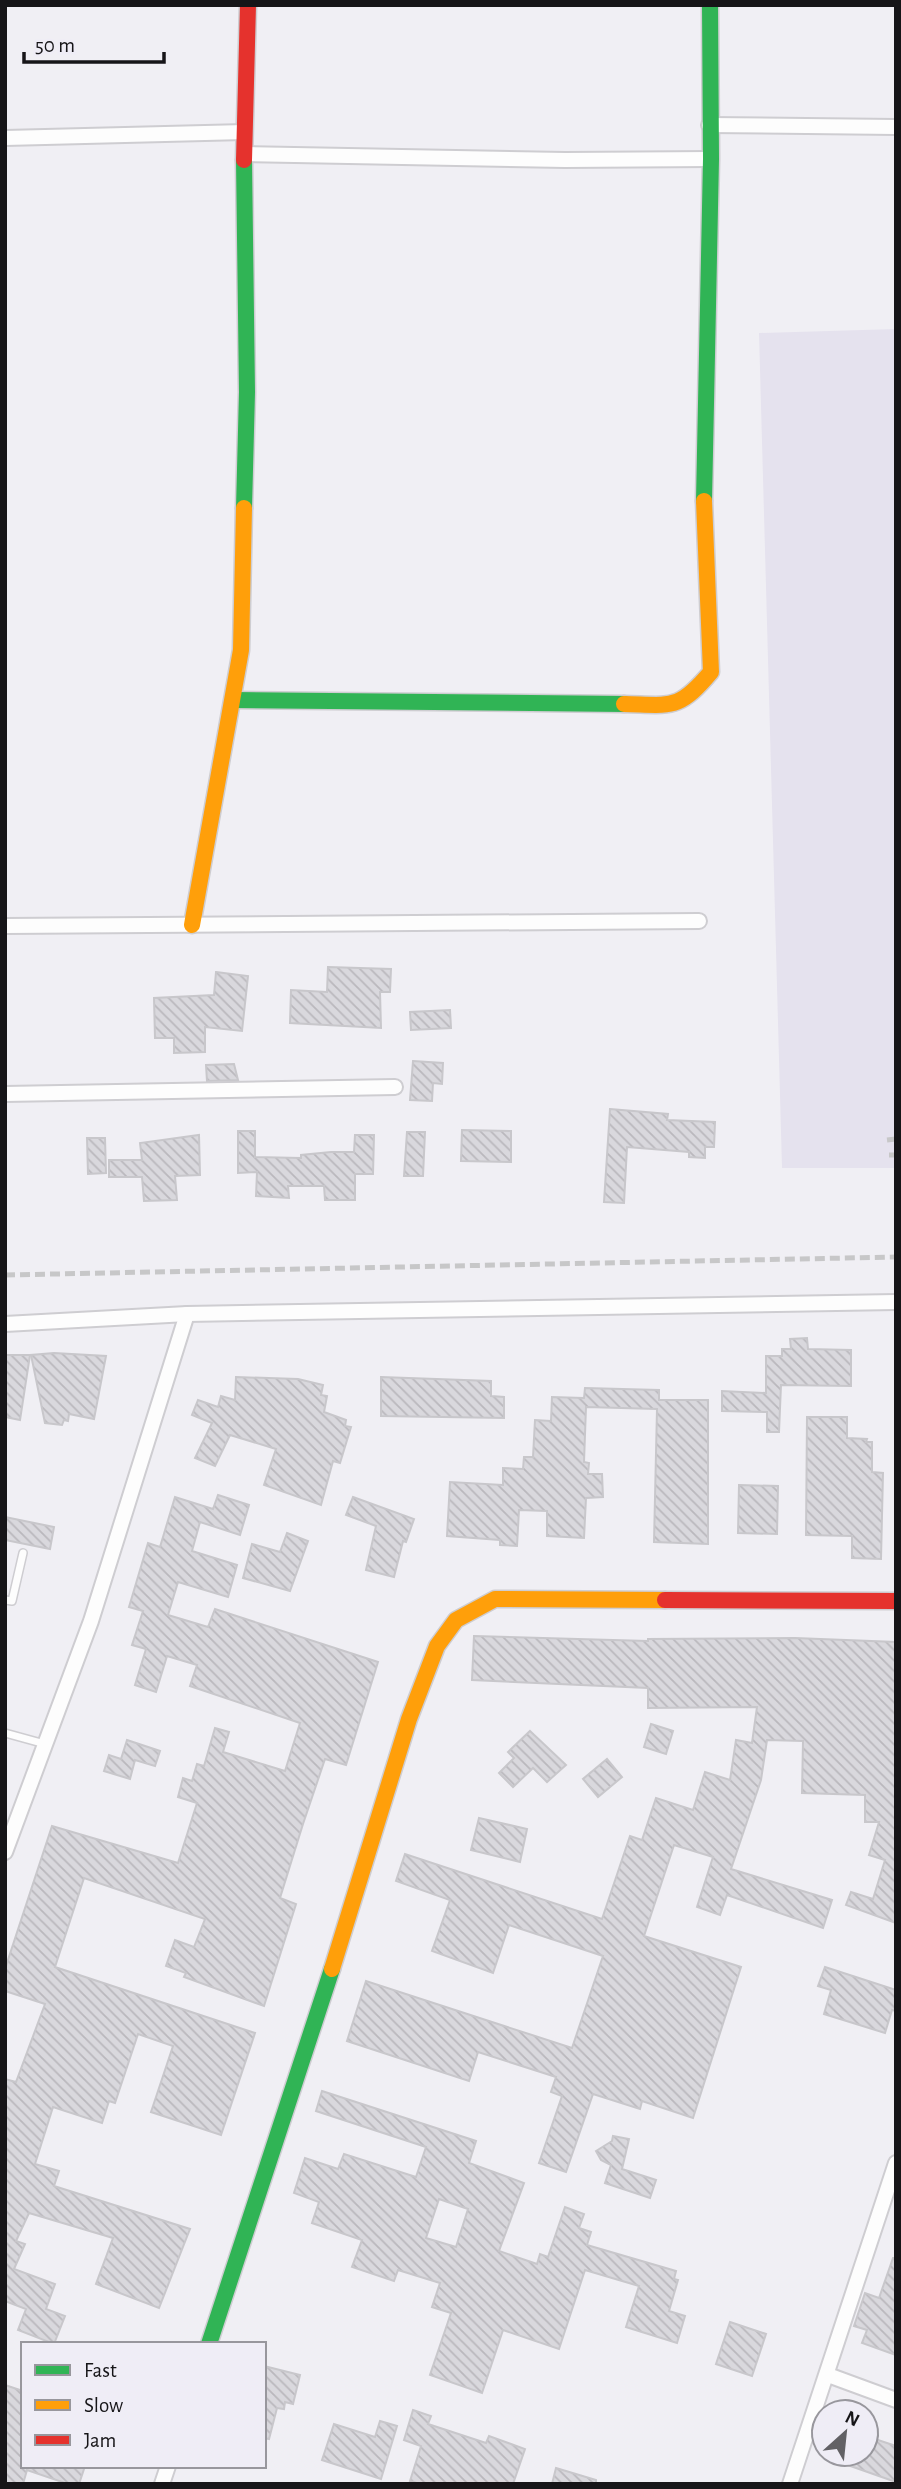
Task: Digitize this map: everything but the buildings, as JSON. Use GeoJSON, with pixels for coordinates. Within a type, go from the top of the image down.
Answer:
{"type":"FeatureCollection","features":[{"type":"Feature","properties":{"kind":"street"},"geometry":{"type":"LineString","coordinates":[[191,925],[241,650],[247,392],[245,132],[248,5]]}},
{"type":"Feature","properties":{"kind":"street"},"geometry":{"type":"LineString","coordinates":[[234,700],[677,705],[695,691],[711,671],[704,518],[711,159],[709,5]]}},
{"type":"Feature","properties":{"kind":"street"},"geometry":{"type":"LineString","coordinates":[[709,125],[896,127]]}},
{"type":"Feature","properties":{"kind":"street"},"geometry":{"type":"LineString","coordinates":[[5,138],[245,132]]}},
{"type":"Feature","properties":{"kind":"street"},"geometry":{"type":"LineString","coordinates":[[245,154],[565,160],[711,159]]}},
{"type":"Feature","properties":{"kind":"street"},"geometry":{"type":"LineString","coordinates":[[5,926],[699,921]]}},
{"type":"Feature","properties":{"kind":"street"},"geometry":{"type":"LineString","coordinates":[[5,1094],[396,1087]]}},
{"type":"Feature","properties":{"kind":"street"},"geometry":{"type":"LineString","coordinates":[[5,1324],[187,1314],[896,1302]]}},
{"type":"Feature","properties":{"kind":"street"},"geometry":{"type":"LineString","coordinates":[[5,1853],[91,1621],[187,1314]]}},
{"type":"Feature","properties":{"kind":"street"},"geometry":{"type":"LineString","coordinates":[[210,2342],[307,2050],[409,1720],[438,1646],[456,1620],[495,1600],[896,1601]]}},
{"type":"Feature","properties":{"kind":"street"},"geometry":{"type":"LineString","coordinates":[[790,2484],[896,2163]]}},
{"type":"Feature","properties":{"kind":"street"},"geometry":{"type":"LineString","coordinates":[[828,2375],[896,2400]]}},
{"type":"Feature","properties":{"kind":"lane"},"geometry":{"type":"LineString","coordinates":[[5,1600],[12,1601],[23,1553]]}},
{"type":"Feature","properties":{"kind":"lane"},"geometry":{"type":"LineString","coordinates":[[5,1733],[45,1744]]}},
{"type":"Feature","properties":{"kind":"shaded area"},"geometry":{"type":"Polygon","coordinates":[[[896,329],[896,1168],[782,1168],[759,333],[896,329]]]}},
{"type":"Feature","properties":{"kind":"railway"},"geometry":{"type":"LineString","coordinates":[[887,1140],[896,1139]]}},
{"type":"Feature","properties":{"kind":"railway"},"geometry":{"type":"LineString","coordinates":[[889,1155],[896,1155]]}},
{"type":"Feature","properties":{"kind":"railway"},"geometry":{"type":"LineString","coordinates":[[5,1275],[896,1257]]}},
{"type":"Feature","properties":{"kind":"traffic: fast"},"geometry":{"type":"LineString","coordinates":[[704,501],[711,159],[710,5]]}},
{"type":"Feature","properties":{"kind":"traffic: fast"},"geometry":{"type":"LineString","coordinates":[[244,160],[247,392],[244,508]]}},
{"type":"Feature","properties":{"kind":"traffic: fast"},"geometry":{"type":"LineString","coordinates":[[234,700],[624,704]]}},
{"type":"Feature","properties":{"kind":"traffic: fast"},"geometry":{"type":"LineString","coordinates":[[210,2342],[332,1969]]}},
{"type":"Feature","properties":{"kind":"traffic: slow"},"geometry":{"type":"LineString","coordinates":[[624,704],[664,705],[682,700],[711,672],[704,501]]}},
{"type":"Feature","properties":{"kind":"traffic: slow"},"geometry":{"type":"LineString","coordinates":[[192,925],[241,650],[244,508]]}},
{"type":"Feature","properties":{"kind":"traffic: slow"},"geometry":{"type":"LineString","coordinates":[[332,1969],[409,1719],[437,1646],[456,1620],[495,1599],[665,1600]]}},
{"type":"Feature","properties":{"kind":"traffic: jam"},"geometry":{"type":"LineString","coordinates":[[244,160],[248,5]]}},
{"type":"Feature","properties":{"kind":"traffic: jam"},"geometry":{"type":"LineString","coordinates":[[665,1600],[896,1601]]}}]}
